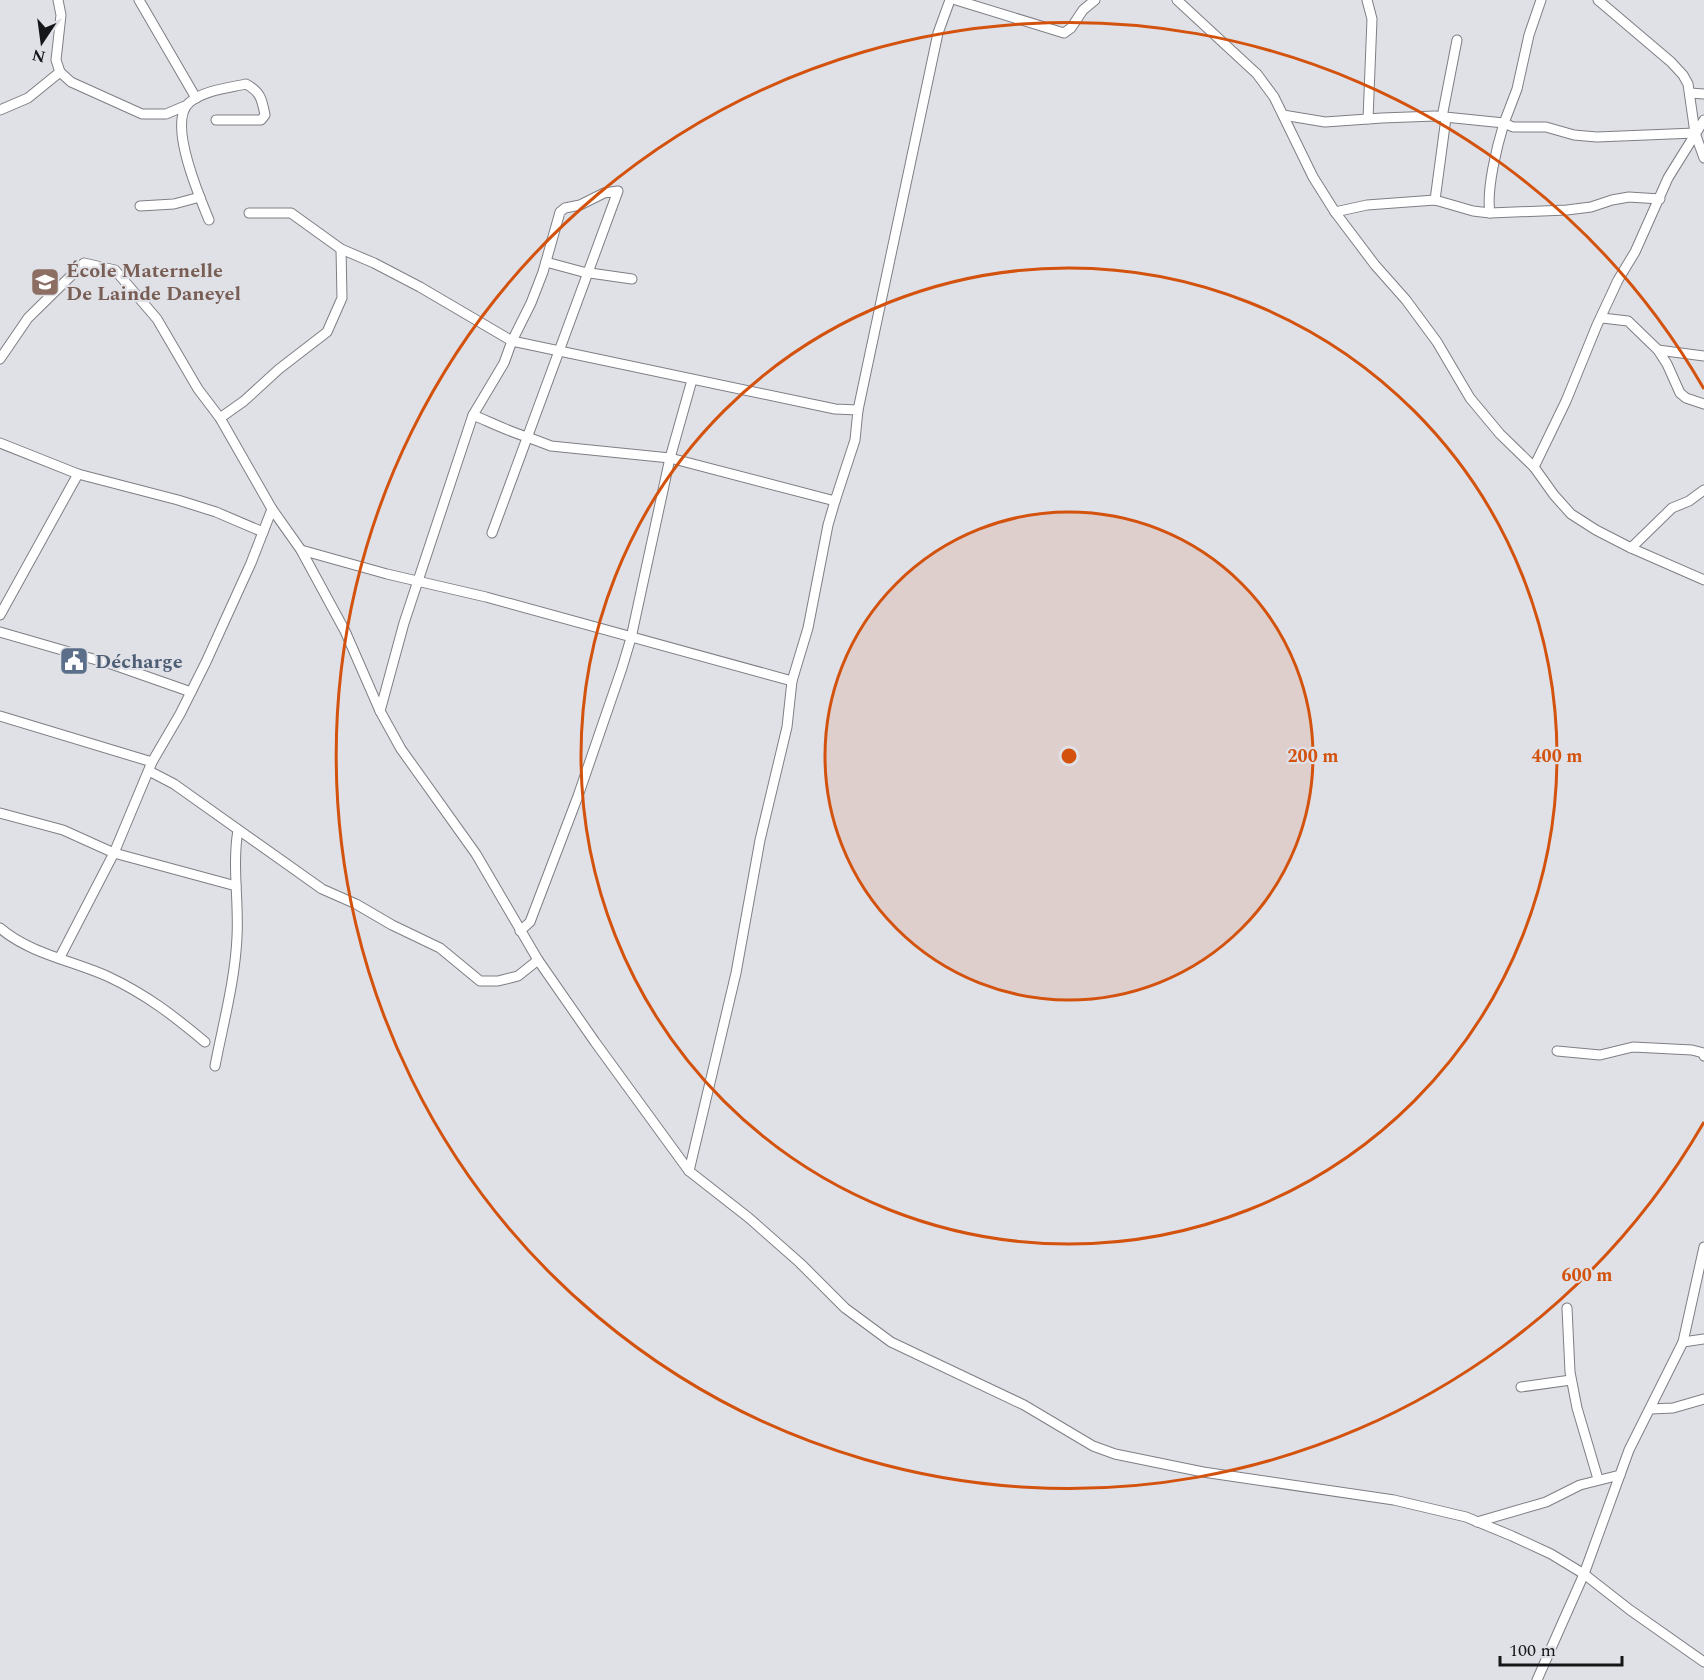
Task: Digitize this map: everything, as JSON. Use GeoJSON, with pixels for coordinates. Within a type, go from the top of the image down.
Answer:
{"type":"FeatureCollection","features":[{"type":"Feature","properties":{"kind":"street"},"geometry":{"type":"LineString","coordinates":[[58,0],[61,15],[56,60],[60,72],[71,82],[141,114],[166,114],[213,91],[246,84],[255,89],[264,101],[265,115],[261,120],[216,120]]}},
{"type":"Feature","properties":{"kind":"street"},"geometry":{"type":"LineString","coordinates":[[139,0],[196,98]]}},
{"type":"Feature","properties":{"kind":"street"},"geometry":{"type":"LineString","coordinates":[[689,1171],[744,935],[760,840],[787,727],[792,681],[808,628],[828,525],[855,440],[858,410],[938,33],[950,0]]}},
{"type":"Feature","properties":{"kind":"street"},"geometry":{"type":"LineString","coordinates":[[956,0],[1064,33],[1071,28],[1083,10],[1095,0]]}},
{"type":"Feature","properties":{"kind":"street"},"geometry":{"type":"LineString","coordinates":[[1177,0],[1257,74],[1274,97],[1313,177],[1335,212],[1437,342],[1470,398],[1500,434],[1534,467],[1571,514],[1631,548],[1704,580]]}},
{"type":"Feature","properties":{"kind":"street"},"geometry":{"type":"LineString","coordinates":[[1367,0],[1372,20],[1368,119]]}},
{"type":"Feature","properties":{"kind":"street"},"geometry":{"type":"LineString","coordinates":[[1491,213],[1490,188],[1498,142],[1517,90],[1528,35],[1541,0]]}},
{"type":"Feature","properties":{"kind":"street"},"geometry":{"type":"LineString","coordinates":[[1598,0],[1671,62],[1683,75],[1688,84],[1695,133],[1704,158]]}},
{"type":"Feature","properties":{"kind":"street"},"geometry":{"type":"LineString","coordinates":[[1435,200],[1444,117],[1457,40]]}},
{"type":"Feature","properties":{"kind":"street"},"geometry":{"type":"LineString","coordinates":[[0,110],[28,98],[60,72]]}},
{"type":"Feature","properties":{"kind":"street"},"geometry":{"type":"LineString","coordinates":[[1690,93],[1704,94]]}},
{"type":"Feature","properties":{"kind":"street"},"geometry":{"type":"LineString","coordinates":[[185,106],[183,141],[186,158],[209,220]]}},
{"type":"Feature","properties":{"kind":"street"},"geometry":{"type":"LineString","coordinates":[[1284,115],[1325,122],[1444,117],[1504,123],[1513,127],[1546,127],[1574,135],[1597,137],[1695,133]]}},
{"type":"Feature","properties":{"kind":"street"},"geometry":{"type":"LineString","coordinates":[[1534,467],[1566,401],[1618,280],[1635,252],[1668,178],[1704,120]]}},
{"type":"Feature","properties":{"kind":"street"},"geometry":{"type":"LineString","coordinates":[[380,711],[404,623],[473,415],[504,363],[531,303],[546,262],[560,212],[604,193],[618,192],[492,533]]}},
{"type":"Feature","properties":{"kind":"street"},"geometry":{"type":"LineString","coordinates":[[140,206],[174,204],[200,197]]}},
{"type":"Feature","properties":{"kind":"street"},"geometry":{"type":"LineString","coordinates":[[1335,212],[1367,205],[1435,200],[1473,211],[1491,213],[1575,209],[1629,197],[1660,199]]}},
{"type":"Feature","properties":{"kind":"street"},"geometry":{"type":"LineString","coordinates":[[249,213],[291,213],[341,249],[411,282],[512,341],[835,409],[858,410]]}},
{"type":"Feature","properties":{"kind":"street"},"geometry":{"type":"LineString","coordinates":[[220,418],[327,332],[342,298],[341,249]]}},
{"type":"Feature","properties":{"kind":"street"},"geometry":{"type":"LineString","coordinates":[[546,262],[588,273],[632,279]]}},
{"type":"Feature","properties":{"kind":"street"},"geometry":{"type":"LineString","coordinates":[[0,359],[28,318],[84,263],[115,270],[157,319],[198,389],[220,418],[272,509],[301,550],[345,631],[380,711],[400,749],[476,854],[537,960],[689,1171],[774,1240],[845,1308],[891,1342],[1024,1406],[1093,1446],[1115,1454],[1203,1472],[1394,1500],[1466,1517],[1551,1554],[1584,1574],[1630,1610],[1704,1662]]}},
{"type":"Feature","properties":{"kind":"street"},"geometry":{"type":"LineString","coordinates":[[1602,318],[1628,321],[1658,350],[1680,393],[1686,398],[1704,404]]}},
{"type":"Feature","properties":{"kind":"street"},"geometry":{"type":"LineString","coordinates":[[1658,350],[1704,356]]}},
{"type":"Feature","properties":{"kind":"street"},"geometry":{"type":"LineString","coordinates":[[520,931],[530,922],[578,796],[630,638],[670,458],[692,380]]}},
{"type":"Feature","properties":{"kind":"street"},"geometry":{"type":"LineString","coordinates":[[473,415],[551,446],[670,458],[835,501]]}},
{"type":"Feature","properties":{"kind":"street"},"geometry":{"type":"LineString","coordinates":[[0,443],[78,474],[178,500],[216,512],[263,532]]}},
{"type":"Feature","properties":{"kind":"street"},"geometry":{"type":"LineString","coordinates":[[0,615],[78,474]]}},
{"type":"Feature","properties":{"kind":"street"},"geometry":{"type":"LineString","coordinates":[[1631,548],[1672,508],[1689,501],[1704,490]]}},
{"type":"Feature","properties":{"kind":"street"},"geometry":{"type":"LineString","coordinates":[[60,957],[114,853],[150,766],[191,692],[251,563],[272,509]]}},
{"type":"Feature","properties":{"kind":"street"},"geometry":{"type":"LineString","coordinates":[[301,550],[792,681]]}},
{"type":"Feature","properties":{"kind":"street"},"geometry":{"type":"LineString","coordinates":[[0,632],[114,665],[191,692]]}},
{"type":"Feature","properties":{"kind":"street"},"geometry":{"type":"LineString","coordinates":[[0,716],[150,766],[322,889],[440,948],[480,981],[498,981],[518,976],[537,960]]}},
{"type":"Feature","properties":{"kind":"street"},"geometry":{"type":"LineString","coordinates":[[0,813],[63,830],[114,853],[236,886]]}},
{"type":"Feature","properties":{"kind":"street"},"geometry":{"type":"LineString","coordinates":[[215,1066],[237,938],[234,851],[238,830]]}},
{"type":"Feature","properties":{"kind":"street"},"geometry":{"type":"LineString","coordinates":[[0,928],[26,945],[108,977],[143,994],[166,1009],[205,1042]]}},
{"type":"Feature","properties":{"kind":"street"},"geometry":{"type":"LineString","coordinates":[[1557,1051],[1600,1055],[1633,1047],[1692,1050],[1703,1053],[1704,1056]]}},
{"type":"Feature","properties":{"kind":"street"},"geometry":{"type":"LineString","coordinates":[[1537,1680],[1584,1574],[1638,1431],[1683,1342],[1704,1247]]}},
{"type":"Feature","properties":{"kind":"street"},"geometry":{"type":"LineString","coordinates":[[1567,1308],[1571,1380],[1598,1479]]}},
{"type":"Feature","properties":{"kind":"street"},"geometry":{"type":"LineString","coordinates":[[1683,1342],[1704,1339]]}},
{"type":"Feature","properties":{"kind":"street"},"geometry":{"type":"LineString","coordinates":[[1521,1387],[1571,1380]]}},
{"type":"Feature","properties":{"kind":"street"},"geometry":{"type":"LineString","coordinates":[[1651,1409],[1673,1407],[1704,1399]]}},
{"type":"Feature","properties":{"kind":"street"},"geometry":{"type":"LineString","coordinates":[[1477,1522],[1546,1502],[1598,1479],[1620,1475]]}},
{"type":"Feature","properties":{"kind":"place","name":"École Maternelle De Lainde Daneyel"},"geometry":{"type":"Point","coordinates":[45,282]}},
{"type":"Feature","properties":{"kind":"place","name":"Décharge"},"geometry":{"type":"Point","coordinates":[74,661]}}]}
